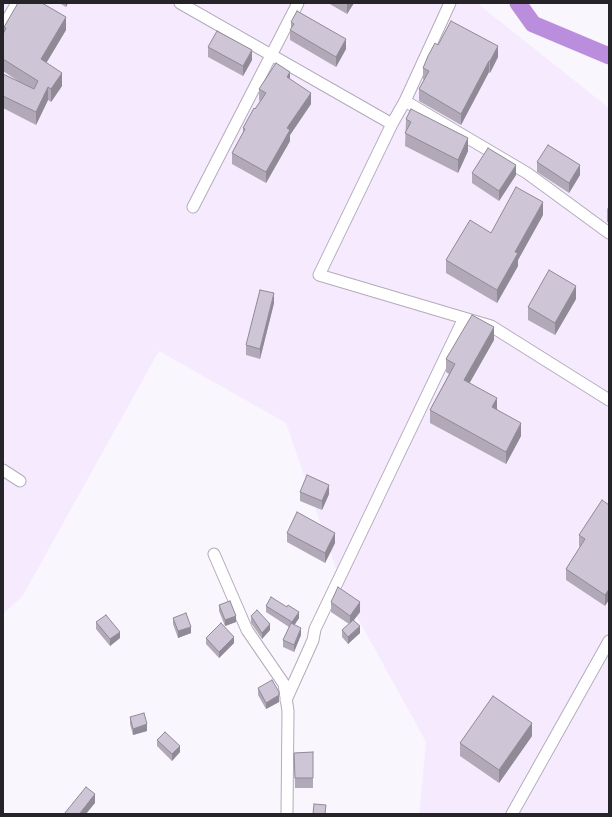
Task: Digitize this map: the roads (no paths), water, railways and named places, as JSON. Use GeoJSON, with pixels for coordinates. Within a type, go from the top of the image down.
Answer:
{"type":"FeatureCollection","features":[{"type":"Feature","properties":{"kind":"street"},"geometry":{"type":"LineString","coordinates":[[3,27],[17,3]]}},
{"type":"Feature","properties":{"kind":"street"},"geometry":{"type":"LineString","coordinates":[[180,3],[392,124]]}},
{"type":"Feature","properties":{"kind":"street"},"geometry":{"type":"LineString","coordinates":[[193,207],[298,3]]}},
{"type":"Feature","properties":{"kind":"street"},"geometry":{"type":"LineString","coordinates":[[450,3],[405,101],[392,124],[320,275],[492,326],[609,400]]}},
{"type":"Feature","properties":{"kind":"street"},"geometry":{"type":"LineString","coordinates":[[405,101],[527,173],[609,233]]}},
{"type":"Feature","properties":{"kind":"street"},"geometry":{"type":"LineString","coordinates":[[286,700],[305,658],[315,629],[464,318]]}},
{"type":"Feature","properties":{"kind":"street"},"geometry":{"type":"LineString","coordinates":[[3,470],[20,481]]}},
{"type":"Feature","properties":{"kind":"street"},"geometry":{"type":"LineString","coordinates":[[214,554],[247,630],[284,684],[288,711],[287,814]]}},
{"type":"Feature","properties":{"kind":"street"},"geometry":{"type":"LineString","coordinates":[[512,814],[609,641]]}},
{"type":"Feature","properties":{"kind":"waterway"},"geometry":{"type":"LineString","coordinates":[[518,3],[533,24],[609,56]]}}]}
